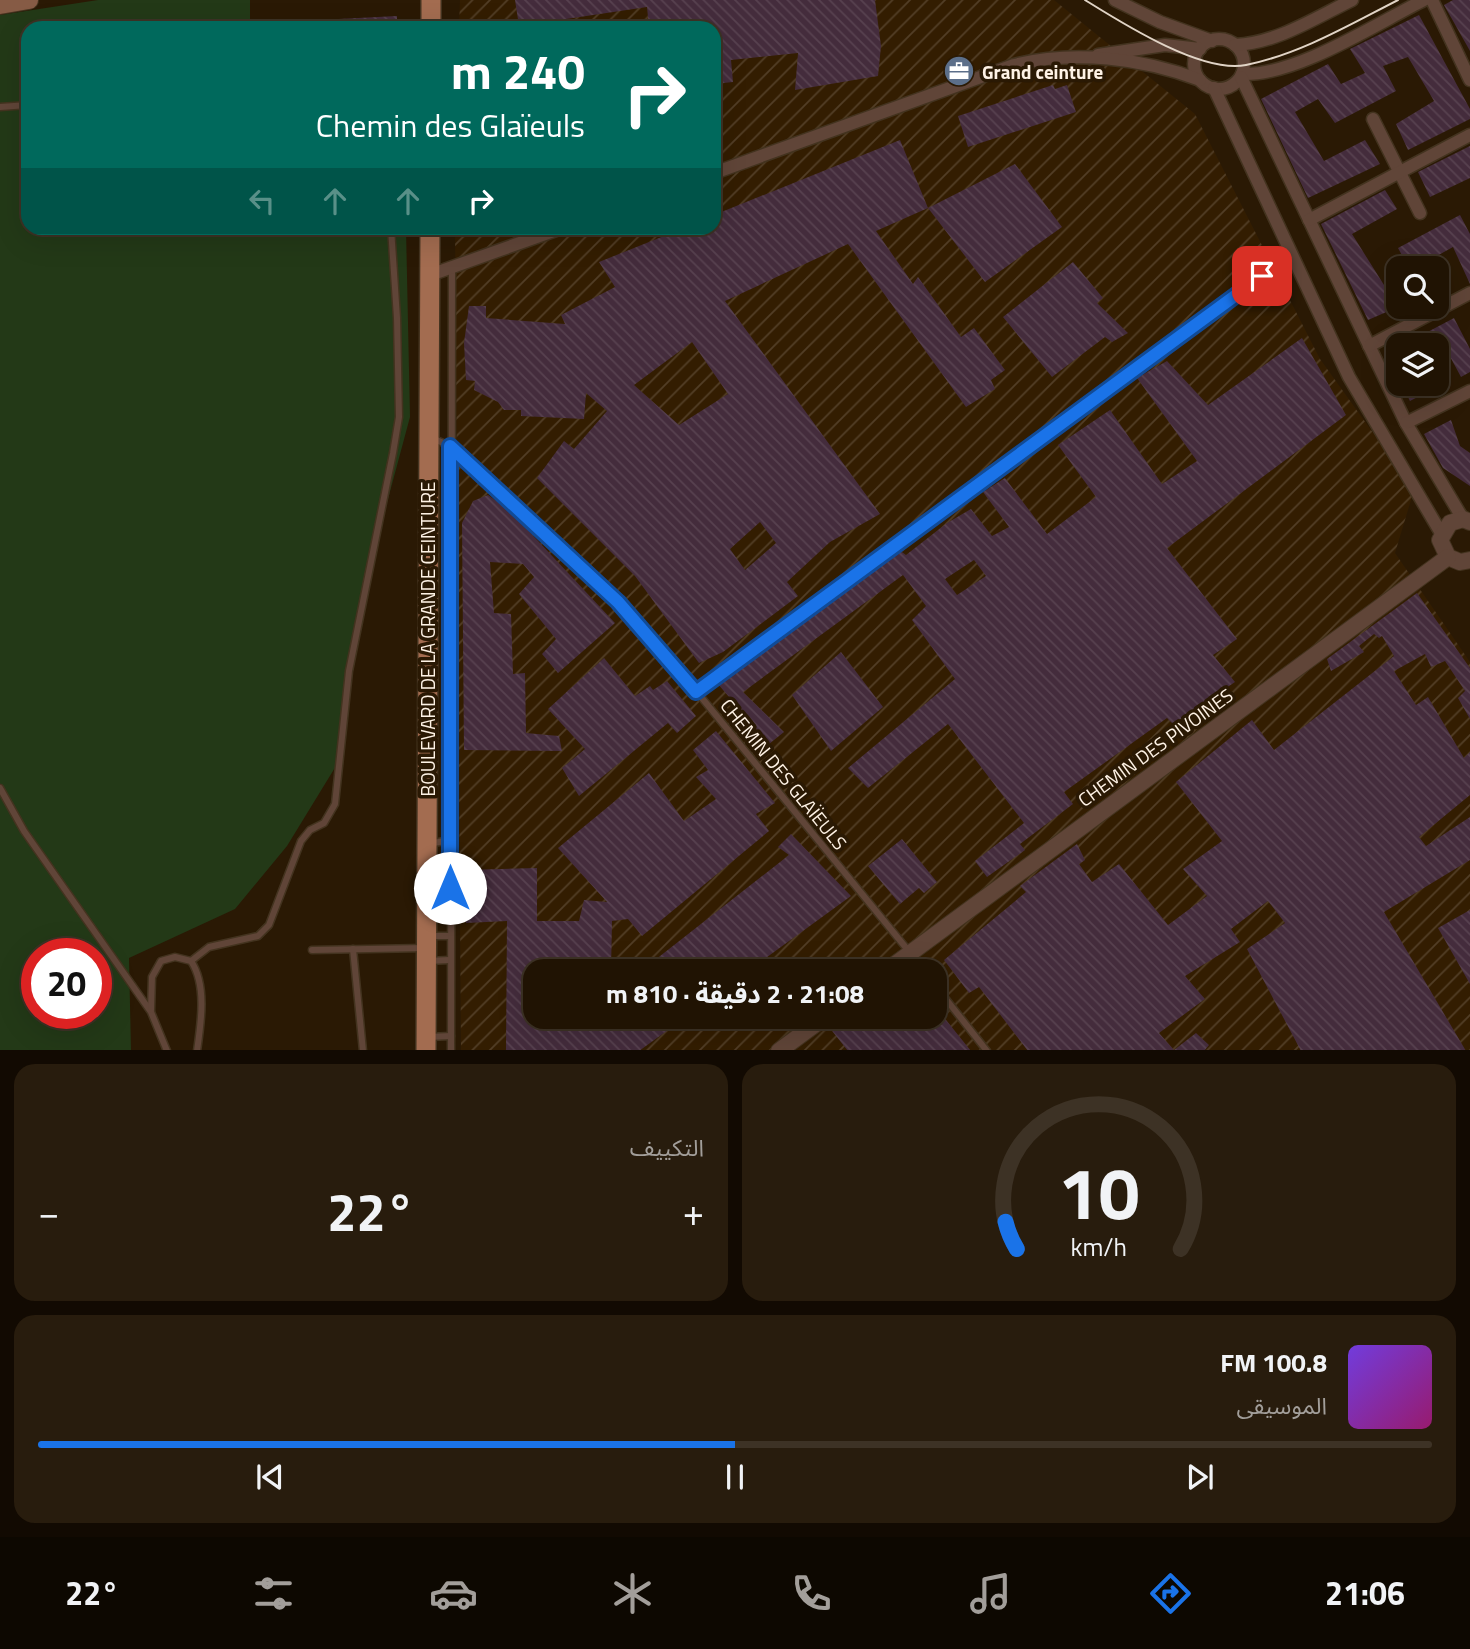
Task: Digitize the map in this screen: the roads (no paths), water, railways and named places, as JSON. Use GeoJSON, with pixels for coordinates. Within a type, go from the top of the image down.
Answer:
{"type":"FeatureCollection","features":[{"type":"Feature","properties":{"kind":"main road"},"geometry":{"type":"LineString","coordinates":[[0,5],[29,0]]}},
{"type":"Feature","properties":{"kind":"main road"},"geometry":{"type":"LineString","coordinates":[[431,0],[431,21]]}},
{"type":"Feature","properties":{"kind":"main road","name":"BOULEVARD DE LA GRANDE CEINTURE"},"geometry":{"type":"LineString","coordinates":[[426,1044],[430,235]]}},
{"type":"Feature","properties":{"kind":"street"},"geometry":{"type":"LineString","coordinates":[[1115,0],[1160,22],[1212,41],[1228,41],[1236,45],[1252,44],[1284,33],[1352,0]]}},
{"type":"Feature","properties":{"kind":"street"},"geometry":{"type":"LineString","coordinates":[[1241,76],[1260,75],[1287,68],[1424,0]]}},
{"type":"Feature","properties":{"kind":"street"},"geometry":{"type":"LineString","coordinates":[[1432,0],[1470,80]]}},
{"type":"Feature","properties":{"kind":"street"},"geometry":{"type":"LineString","coordinates":[[1200,80],[1195,66],[1200,49],[1212,41]]}},
{"type":"Feature","properties":{"kind":"street"},"geometry":{"type":"LineString","coordinates":[[1091,57],[1166,45],[1200,49]]}},
{"type":"Feature","properties":{"kind":"street"},"geometry":{"type":"LineString","coordinates":[[721,170],[1014,65],[1046,57],[1091,57],[1165,67],[1214,88],[1230,87],[1241,76],[1244,59],[1236,45]]}},
{"type":"Feature","properties":{"kind":"street"},"geometry":{"type":"LineString","coordinates":[[1241,76],[1406,423],[1466,521],[1450,523],[1441,533]]}},
{"type":"Feature","properties":{"kind":"street"},"geometry":{"type":"LineString","coordinates":[[1214,88],[1349,377],[1441,533],[1441,546],[1448,558],[1460,562],[1470,559]]}},
{"type":"Feature","properties":{"kind":"street"},"geometry":{"type":"LineString","coordinates":[[1373,119],[1420,213]]}},
{"type":"Feature","properties":{"kind":"street"},"geometry":{"type":"LineString","coordinates":[[1309,220],[1470,135]]}},
{"type":"Feature","properties":{"kind":"street"},"geometry":{"type":"LineString","coordinates":[[430,275],[543,235]]}},
{"type":"Feature","properties":{"kind":"street"},"geometry":{"type":"LineString","coordinates":[[1369,346],[1470,293]]}},
{"type":"Feature","properties":{"kind":"street"},"geometry":{"type":"LineString","coordinates":[[1406,423],[1470,391]]}},
{"type":"Feature","properties":{"kind":"street","name":"CHEMIN DES PIVOINES"},"geometry":{"type":"LineString","coordinates":[[903,959],[1448,558]]}},
{"type":"Feature","properties":{"kind":"street"},"geometry":{"type":"LineString","coordinates":[[780,1050],[809,1029]]}},
{"type":"Feature","properties":{"kind":"lane"},"geometry":{"type":"LineString","coordinates":[[0,107],[21,106]]}},
{"type":"Feature","properties":{"kind":"lane"},"geometry":{"type":"LineString","coordinates":[[191,961],[209,947],[258,936],[269,925],[301,841],[310,830],[324,823],[335,804],[349,671],[398,417],[397,318],[391,235]]}},
{"type":"Feature","properties":{"kind":"lane"},"geometry":{"type":"LineString","coordinates":[[451,1050],[449,960],[452,268]]}},
{"type":"Feature","properties":{"kind":"lane"},"geometry":{"type":"LineString","coordinates":[[696,692],[1262,276]]}},
{"type":"Feature","properties":{"kind":"lane","name":"CHEMIN DES GLAÏEULS"},"geometry":{"type":"LineString","coordinates":[[427,436],[450,446],[618,602],[696,692],[916,959]]}},
{"type":"Feature","properties":{"kind":"lane"},"geometry":{"type":"LineString","coordinates":[[427,576],[451,577]]}},
{"type":"Feature","properties":{"kind":"lane"},"geometry":{"type":"LineString","coordinates":[[0,788],[24,831],[151,1012],[167,1050]]}},
{"type":"Feature","properties":{"kind":"lane"},"geometry":{"type":"LineString","coordinates":[[426,844],[450,839]]}},
{"type":"Feature","properties":{"kind":"lane"},"geometry":{"type":"LineString","coordinates":[[312,950],[426,948],[450,936]]}},
{"type":"Feature","properties":{"kind":"lane"},"geometry":{"type":"LineString","coordinates":[[426,948],[449,960]]}},
{"type":"Feature","properties":{"kind":"lane"},"geometry":{"type":"LineString","coordinates":[[353,949],[363,1050]]}},
{"type":"Feature","properties":{"kind":"lane"},"geometry":{"type":"LineString","coordinates":[[151,1012],[152,977],[161,961],[175,957],[191,961],[198,971],[201,989],[197,1050]]}},
{"type":"Feature","properties":{"kind":"lane"},"geometry":{"type":"LineString","coordinates":[[947,1000],[986,1050]]}},
{"type":"Feature","properties":{"kind":"lane"},"geometry":{"type":"LineString","coordinates":[[426,1044],[451,1037]]}},
{"type":"Feature","properties":{"kind":"tram line"},"geometry":{"type":"LineString","coordinates":[[1085,0],[1163,44],[1207,62],[1228,66],[1246,65],[1286,54],[1398,0]]}},
{"type":"Feature","properties":{"kind":"place","name":"Grand ceinture"},"geometry":{"type":"Point","coordinates":[959,71]}}]}
